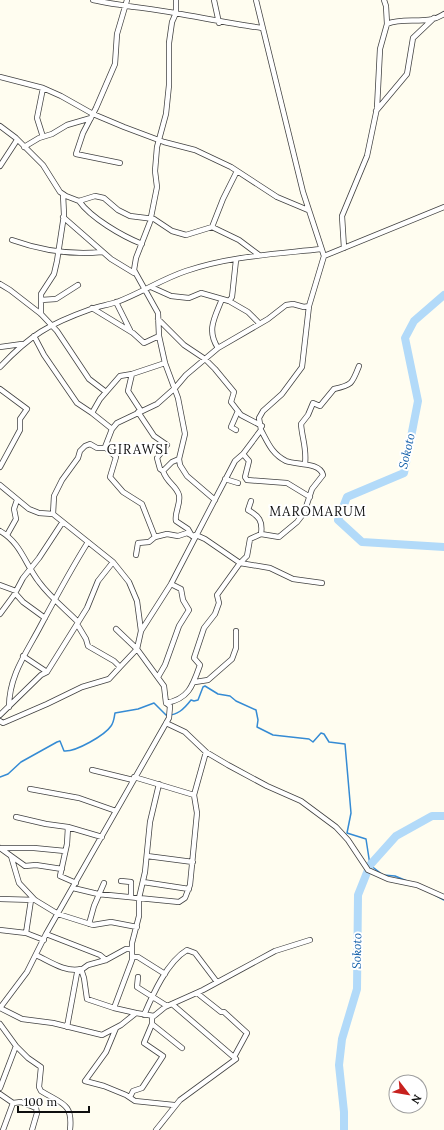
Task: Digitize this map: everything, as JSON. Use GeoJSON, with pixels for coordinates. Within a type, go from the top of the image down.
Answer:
{"type":"FeatureCollection","features":[{"type":"Feature","properties":{"kind":"street"},"geometry":{"type":"LineString","coordinates":[[93,0],[176,13],[219,23],[262,28]]}},
{"type":"Feature","properties":{"kind":"street"},"geometry":{"type":"LineString","coordinates":[[120,163],[76,154],[83,133],[115,64],[117,34],[127,0]]}},
{"type":"Feature","properties":{"kind":"street"},"geometry":{"type":"LineString","coordinates":[[176,0],[176,13],[172,22],[169,43],[169,85],[166,114],[159,140],[154,171],[157,187],[151,218],[136,258],[134,270],[158,313],[159,336],[165,364],[178,398],[185,434],[179,459],[182,471],[215,500]]}},
{"type":"Feature","properties":{"kind":"street"},"geometry":{"type":"LineString","coordinates":[[214,0],[219,23]]}},
{"type":"Feature","properties":{"kind":"street"},"geometry":{"type":"LineString","coordinates":[[166,703],[181,699],[194,682],[200,665],[194,658],[200,644],[204,628],[216,611],[219,603],[217,596],[240,563],[247,556],[250,539],[261,534],[279,537],[300,518],[310,497],[312,489],[323,475],[322,471],[305,464],[286,461],[269,448],[261,428],[259,418],[263,411],[282,394],[302,367],[309,306],[324,256],[321,250],[315,224],[308,210],[256,0]]}},
{"type":"Feature","properties":{"kind":"street"},"geometry":{"type":"LineString","coordinates":[[344,248],[342,216],[367,156],[376,112],[380,49],[387,24],[386,6],[384,0]]}},
{"type":"Feature","properties":{"kind":"street"},"geometry":{"type":"LineString","coordinates":[[387,24],[395,21],[426,20],[444,14]]}},
{"type":"Feature","properties":{"kind":"street"},"geometry":{"type":"LineString","coordinates":[[376,112],[407,74],[413,38],[434,18]]}},
{"type":"Feature","properties":{"kind":"street"},"geometry":{"type":"LineString","coordinates":[[0,77],[43,88],[92,116],[159,140],[195,150],[220,160],[277,197],[308,210]]}},
{"type":"Feature","properties":{"kind":"street"},"geometry":{"type":"LineString","coordinates":[[43,88],[37,118],[43,137]]}},
{"type":"Feature","properties":{"kind":"street"},"geometry":{"type":"LineString","coordinates":[[24,147],[67,125],[92,116]]}},
{"type":"Feature","properties":{"kind":"street"},"geometry":{"type":"LineString","coordinates":[[0,126],[43,165],[60,192],[79,201],[85,210],[126,238],[142,244]]}},
{"type":"Feature","properties":{"kind":"street"},"geometry":{"type":"LineString","coordinates":[[0,166],[17,140]]}},
{"type":"Feature","properties":{"kind":"street"},"geometry":{"type":"LineString","coordinates":[[212,227],[223,199],[237,171]]}},
{"type":"Feature","properties":{"kind":"street"},"geometry":{"type":"LineString","coordinates":[[41,314],[41,294],[54,274],[59,250],[63,217],[63,194]]}},
{"type":"Feature","properties":{"kind":"street"},"geometry":{"type":"LineString","coordinates":[[79,201],[95,196],[104,198],[118,210],[130,216],[154,219],[172,231],[186,235],[212,227],[239,240],[259,255]]}},
{"type":"Feature","properties":{"kind":"street"},"geometry":{"type":"LineString","coordinates":[[324,256],[444,207]]}},
{"type":"Feature","properties":{"kind":"street"},"geometry":{"type":"LineString","coordinates":[[63,217],[102,252],[136,274]]}},
{"type":"Feature","properties":{"kind":"street"},"geometry":{"type":"LineString","coordinates":[[12,240],[30,246],[84,254],[102,252]]}},
{"type":"Feature","properties":{"kind":"street"},"geometry":{"type":"LineString","coordinates":[[0,367],[24,343],[50,325],[92,308],[116,302],[145,288],[151,287],[163,279],[212,263],[259,255],[321,250]]}},
{"type":"Feature","properties":{"kind":"street"},"geometry":{"type":"LineString","coordinates":[[229,301],[232,297],[236,260]]}},
{"type":"Feature","properties":{"kind":"street"},"geometry":{"type":"LineString","coordinates":[[0,284],[41,314],[57,331],[89,379],[106,392]]}},
{"type":"Feature","properties":{"kind":"street"},"geometry":{"type":"LineString","coordinates":[[41,300],[56,299],[78,285]]}},
{"type":"Feature","properties":{"kind":"street"},"geometry":{"type":"LineString","coordinates":[[151,287],[171,296],[189,298],[201,293],[229,301],[248,312],[259,323]]}},
{"type":"Feature","properties":{"kind":"street"},"geometry":{"type":"LineString","coordinates":[[218,348],[212,339],[211,329],[222,299]]}},
{"type":"Feature","properties":{"kind":"street"},"geometry":{"type":"LineString","coordinates":[[116,302],[131,332]]}},
{"type":"Feature","properties":{"kind":"street"},"geometry":{"type":"LineString","coordinates":[[106,448],[112,429],[118,423],[139,411],[157,404],[175,388],[186,375],[218,348],[268,319],[286,305],[309,306]]}},
{"type":"Feature","properties":{"kind":"street"},"geometry":{"type":"LineString","coordinates":[[92,308],[131,332],[144,343],[159,336]]}},
{"type":"Feature","properties":{"kind":"street"},"geometry":{"type":"LineString","coordinates":[[158,319],[184,345],[205,359],[234,392],[231,402],[238,412],[261,428]]}},
{"type":"Feature","properties":{"kind":"street"},"geometry":{"type":"LineString","coordinates":[[34,336],[44,355],[77,403],[112,429]]}},
{"type":"Feature","properties":{"kind":"street"},"geometry":{"type":"LineString","coordinates":[[0,347],[24,343]]}},
{"type":"Feature","properties":{"kind":"street"},"geometry":{"type":"LineString","coordinates":[[92,413],[106,392],[120,376],[165,364]]}},
{"type":"Feature","properties":{"kind":"street"},"geometry":{"type":"LineString","coordinates":[[305,464],[306,451],[303,442],[301,424],[308,415],[313,402],[320,406],[334,389],[343,388],[352,381],[359,366]]}},
{"type":"Feature","properties":{"kind":"street"},"geometry":{"type":"LineString","coordinates":[[132,374],[128,391],[154,436],[167,445],[157,458],[160,469],[163,471],[166,480],[172,485],[178,495],[179,501],[175,519],[194,535],[240,563],[270,568],[293,579],[322,583]]}},
{"type":"Feature","properties":{"kind":"street"},"geometry":{"type":"LineString","coordinates":[[0,389],[27,409],[20,419],[20,430],[0,467]]}},
{"type":"Feature","properties":{"kind":"street"},"geometry":{"type":"LineString","coordinates":[[236,430],[232,427],[238,412]]}},
{"type":"Feature","properties":{"kind":"street"},"geometry":{"type":"LineString","coordinates":[[0,721],[3,723],[48,704],[82,686],[109,679],[137,649],[142,631],[171,584],[194,535],[215,500],[235,461],[243,454],[261,428]]}},
{"type":"Feature","properties":{"kind":"street"},"geometry":{"type":"LineString","coordinates":[[53,514],[54,496],[62,480],[78,458],[80,451],[85,446],[90,444],[97,448],[106,448],[116,457],[110,477],[123,492],[142,504],[155,537]]}},
{"type":"Feature","properties":{"kind":"street"},"geometry":{"type":"LineString","coordinates":[[243,454],[249,461],[245,477],[247,480],[287,483],[310,497]]}},
{"type":"Feature","properties":{"kind":"street"},"geometry":{"type":"LineString","coordinates":[[163,471],[172,462],[179,459]]}},
{"type":"Feature","properties":{"kind":"street"},"geometry":{"type":"LineString","coordinates":[[225,479],[238,483]]}},
{"type":"Feature","properties":{"kind":"street"},"geometry":{"type":"LineString","coordinates":[[0,486],[16,500],[39,513],[53,514],[62,523],[113,562],[129,582],[137,601],[142,631]]}},
{"type":"Feature","properties":{"kind":"street"},"geometry":{"type":"LineString","coordinates":[[6,535],[16,519],[14,509],[16,500]]}},
{"type":"Feature","properties":{"kind":"street"},"geometry":{"type":"LineString","coordinates":[[251,501],[248,510],[260,518],[263,524],[261,534]]}},
{"type":"Feature","properties":{"kind":"street"},"geometry":{"type":"LineString","coordinates":[[0,614],[23,578],[62,523]]}},
{"type":"Feature","properties":{"kind":"street"},"geometry":{"type":"LineString","coordinates":[[0,531],[18,545],[20,554],[47,592],[78,623],[88,646],[114,661],[120,667]]}},
{"type":"Feature","properties":{"kind":"street"},"geometry":{"type":"LineString","coordinates":[[136,555],[138,542],[149,542],[155,537],[167,534],[178,536],[187,533],[194,535]]}},
{"type":"Feature","properties":{"kind":"street"},"geometry":{"type":"LineString","coordinates":[[9,707],[9,695],[16,668],[45,618],[66,577],[88,542]]}},
{"type":"Feature","properties":{"kind":"street"},"geometry":{"type":"LineString","coordinates":[[0,715],[41,675],[47,672],[78,623],[98,581],[113,562]]}},
{"type":"Feature","properties":{"kind":"street"},"geometry":{"type":"LineString","coordinates":[[158,677],[165,665],[179,626],[189,610],[183,600],[181,589],[171,584]]}},
{"type":"Feature","properties":{"kind":"street"},"geometry":{"type":"LineString","coordinates":[[0,585],[15,592],[23,602],[45,618]]}},
{"type":"Feature","properties":{"kind":"street"},"geometry":{"type":"LineString","coordinates":[[112,1039],[102,1035],[67,1027],[22,1019],[0,1008],[27,972],[46,934],[75,886],[169,718],[170,706],[166,703],[164,686],[137,649],[116,630]]}},
{"type":"Feature","properties":{"kind":"street"},"geometry":{"type":"LineString","coordinates":[[194,682],[208,680],[232,659],[236,648],[236,631]]}},
{"type":"Feature","properties":{"kind":"street"},"geometry":{"type":"LineString","coordinates":[[23,656],[47,672]]}},
{"type":"Feature","properties":{"kind":"street"},"geometry":{"type":"LineString","coordinates":[[166,723],[185,732],[206,752],[250,778],[301,801],[314,810],[340,831],[368,870],[388,879],[417,886],[444,896]]}},
{"type":"Feature","properties":{"kind":"street"},"geometry":{"type":"LineString","coordinates":[[68,827],[60,876],[75,886],[98,894],[179,902],[185,898],[189,889],[197,813],[194,795],[206,752]]}},
{"type":"Feature","properties":{"kind":"street"},"geometry":{"type":"LineString","coordinates":[[92,770],[159,784],[194,795]]}},
{"type":"Feature","properties":{"kind":"street"},"geometry":{"type":"LineString","coordinates":[[114,1008],[132,957],[131,949],[137,927],[139,898],[147,856],[150,822],[159,784]]}},
{"type":"Feature","properties":{"kind":"street"},"geometry":{"type":"LineString","coordinates":[[30,790],[79,798],[116,811]]}},
{"type":"Feature","properties":{"kind":"street"},"geometry":{"type":"LineString","coordinates":[[16,817],[46,824],[68,827],[102,837]]}},
{"type":"Feature","properties":{"kind":"street"},"geometry":{"type":"LineString","coordinates":[[1,848],[34,848],[65,851]]}},
{"type":"Feature","properties":{"kind":"street"},"geometry":{"type":"LineString","coordinates":[[1,848],[25,866],[36,865],[62,869]]}},
{"type":"Feature","properties":{"kind":"street"},"geometry":{"type":"LineString","coordinates":[[11,856],[19,883],[33,900],[58,914],[89,924],[111,922],[137,927]]}},
{"type":"Feature","properties":{"kind":"street"},"geometry":{"type":"LineString","coordinates":[[147,856],[193,862]]}},
{"type":"Feature","properties":{"kind":"street"},"geometry":{"type":"LineString","coordinates":[[121,880],[131,882],[131,897]]}},
{"type":"Feature","properties":{"kind":"street"},"geometry":{"type":"LineString","coordinates":[[143,882],[189,889]]}},
{"type":"Feature","properties":{"kind":"street"},"geometry":{"type":"LineString","coordinates":[[89,924],[98,894],[104,883]]}},
{"type":"Feature","properties":{"kind":"street"},"geometry":{"type":"LineString","coordinates":[[0,899],[33,900]]}},
{"type":"Feature","properties":{"kind":"street"},"geometry":{"type":"LineString","coordinates":[[26,933],[33,900]]}},
{"type":"Feature","properties":{"kind":"street"},"geometry":{"type":"LineString","coordinates":[[0,930],[26,933],[44,940]]}},
{"type":"Feature","properties":{"kind":"street"},"geometry":{"type":"LineString","coordinates":[[46,934],[100,955],[106,960]]}},
{"type":"Feature","properties":{"kind":"street"},"geometry":{"type":"LineString","coordinates":[[81,969],[87,999],[114,1008],[152,1016],[170,1005],[197,993],[275,952],[310,940]]}},
{"type":"Feature","properties":{"kind":"street"},"geometry":{"type":"LineString","coordinates":[[36,955],[60,967],[74,970],[106,960],[126,949],[131,949]]}},
{"type":"Feature","properties":{"kind":"street"},"geometry":{"type":"LineString","coordinates":[[144,1015],[152,996],[165,974],[182,953],[188,950],[195,953],[217,982]]}},
{"type":"Feature","properties":{"kind":"street"},"geometry":{"type":"LineString","coordinates":[[132,957],[138,957],[165,974]]}},
{"type":"Feature","properties":{"kind":"street"},"geometry":{"type":"LineString","coordinates":[[67,1027],[76,977],[81,969]]}},
{"type":"Feature","properties":{"kind":"street"},"geometry":{"type":"LineString","coordinates":[[138,977],[137,987],[170,1005],[234,1057]]}},
{"type":"Feature","properties":{"kind":"street"},"geometry":{"type":"LineString","coordinates":[[156,1130],[174,1105],[236,1059],[234,1057],[247,1033],[224,1012],[221,1012],[197,993]]}},
{"type":"Feature","properties":{"kind":"street"},"geometry":{"type":"LineString","coordinates":[[102,1035],[116,1028],[136,1013]]}},
{"type":"Feature","properties":{"kind":"street"},"geometry":{"type":"LineString","coordinates":[[130,1097],[134,1091],[142,1088],[164,1056],[144,1043],[152,1024],[152,1016]]}},
{"type":"Feature","properties":{"kind":"street"},"geometry":{"type":"LineString","coordinates":[[0,1024],[16,1046],[28,1058],[41,1067],[39,1087],[41,1091],[69,1110],[71,1116],[70,1130]]}},
{"type":"Feature","properties":{"kind":"street"},"geometry":{"type":"LineString","coordinates":[[152,1024],[182,1048]]}},
{"type":"Feature","properties":{"kind":"street"},"geometry":{"type":"LineString","coordinates":[[116,1028],[106,1052],[85,1081],[104,1086],[130,1097],[135,1101],[174,1105]]}},
{"type":"Feature","properties":{"kind":"street"},"geometry":{"type":"LineString","coordinates":[[0,1088],[16,1046]]}},
{"type":"Feature","properties":{"kind":"street"},"geometry":{"type":"LineString","coordinates":[[0,1094],[13,1103],[21,1102],[36,1108],[37,1113],[32,1130]]}},
{"type":"Feature","properties":{"kind":"street"},"geometry":{"type":"LineString","coordinates":[[3,1130],[13,1103]]}},
{"type":"Feature","properties":{"kind":"waterway","name":"Sokoto"},"geometry":{"type":"LineString","coordinates":[[444,295],[414,321],[405,338],[418,401],[404,473],[347,497],[338,520],[362,542],[444,547]]}},
{"type":"Feature","properties":{"kind":"waterway"},"geometry":{"type":"LineString","coordinates":[[0,777],[8,774],[21,762],[57,742],[60,741],[64,751],[69,751],[83,746],[108,730],[111,726],[115,713],[138,709],[154,703],[166,715],[177,713],[191,700],[198,700],[203,687],[205,686],[218,694],[230,696],[236,701],[256,710],[258,720],[257,727],[273,735],[309,739],[313,742],[321,733],[324,734],[329,742],[345,744],[351,813],[347,833],[366,839],[370,865],[383,875],[395,876],[407,881]]}},
{"type":"Feature","properties":{"kind":"waterway","name":"Sokoto"},"geometry":{"type":"LineString","coordinates":[[344,1130],[344,1112],[339,1065],[342,1039],[357,989],[358,895],[370,865],[396,836],[432,816],[444,816]]}},
{"type":"Feature","properties":{"kind":"waterway"},"geometry":{"type":"LineString","coordinates":[[435,895],[444,900]]}},
{"type":"Feature","properties":{"kind":"district","name":"GIRAWSI"},"geometry":{"type":"Point","coordinates":[138,449]}},
{"type":"Feature","properties":{"kind":"district","name":"MAROMARUM"},"geometry":{"type":"Point","coordinates":[318,511]}}]}
